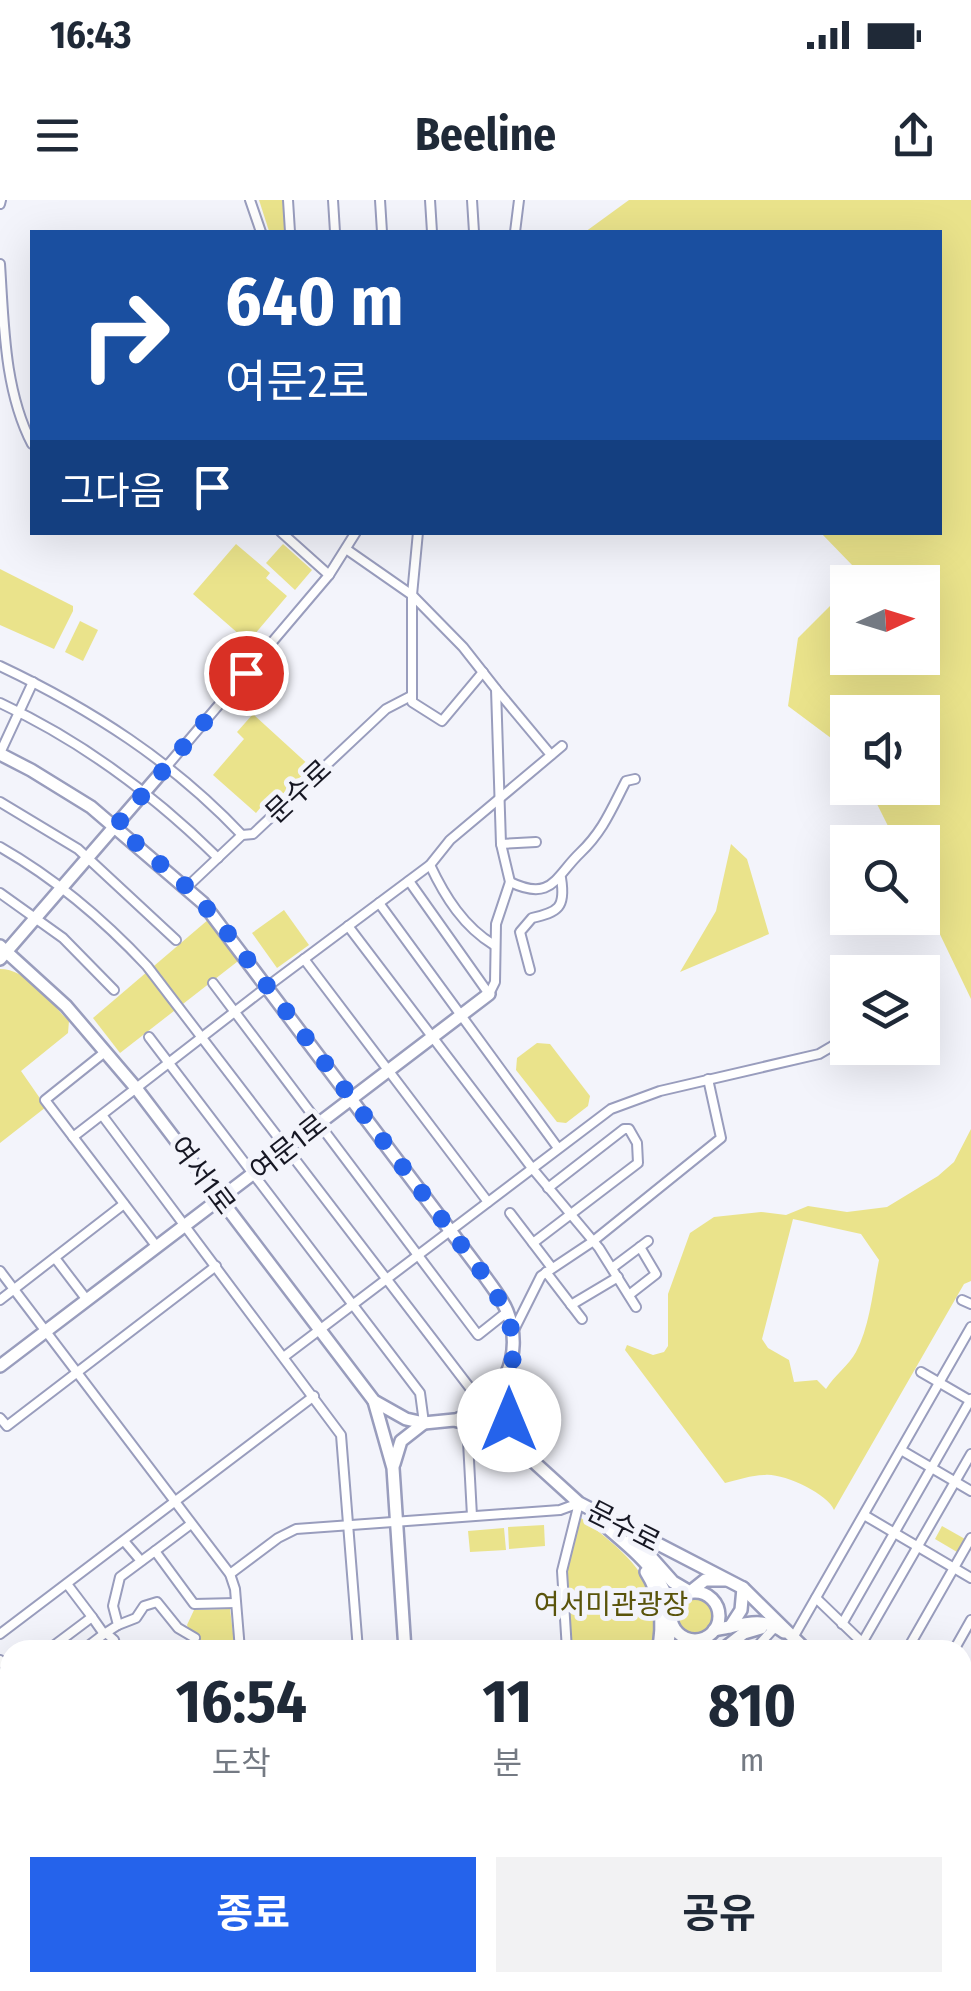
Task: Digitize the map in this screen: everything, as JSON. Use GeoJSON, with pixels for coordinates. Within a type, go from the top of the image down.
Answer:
{"type":"FeatureCollection","features":[{"type":"Feature","properties":{"kind":"street"},"geometry":{"type":"LineString","coordinates":[[250,200],[260,230]]}},
{"type":"Feature","properties":{"kind":"street"},"geometry":{"type":"LineString","coordinates":[[288,200],[290,230]]}},
{"type":"Feature","properties":{"kind":"street"},"geometry":{"type":"LineString","coordinates":[[333,200],[335,230]]}},
{"type":"Feature","properties":{"kind":"street"},"geometry":{"type":"LineString","coordinates":[[380,200],[382,230]]}},
{"type":"Feature","properties":{"kind":"street"},"geometry":{"type":"LineString","coordinates":[[430,200],[432,230]]}},
{"type":"Feature","properties":{"kind":"street"},"geometry":{"type":"LineString","coordinates":[[472,200],[474,230]]}},
{"type":"Feature","properties":{"kind":"street"},"geometry":{"type":"LineString","coordinates":[[515,230],[518,200]]}},
{"type":"Feature","properties":{"kind":"street"},"geometry":{"type":"LineString","coordinates":[[0,264],[12,378],[30,439]]}},
{"type":"Feature","properties":{"kind":"street"},"geometry":{"type":"LineString","coordinates":[[284,535],[328,576]]}},
{"type":"Feature","properties":{"kind":"street"},"geometry":{"type":"LineString","coordinates":[[3,952],[64,888],[328,576],[354,535]]}},
{"type":"Feature","properties":{"kind":"street"},"geometry":{"type":"LineString","coordinates":[[418,535],[412,595],[413,703],[442,721],[483,672]]}},
{"type":"Feature","properties":{"kind":"street"},"geometry":{"type":"LineString","coordinates":[[346,549],[412,595],[483,672],[551,756]]}},
{"type":"Feature","properties":{"kind":"street"},"geometry":{"type":"LineString","coordinates":[[0,666],[86,709],[167,766],[242,835]]}},
{"type":"Feature","properties":{"kind":"street"},"geometry":{"type":"LineString","coordinates":[[33,682],[0,754],[55,784],[116,826],[187,887],[220,923],[452,1230],[507,1312],[512,1334],[508,1417],[527,1453]]}},
{"type":"Feature","properties":{"kind":"street"},"geometry":{"type":"LineString","coordinates":[[409,881],[489,994],[495,982],[494,945],[500,906],[510,882],[501,844],[496,690]]}},
{"type":"Feature","properties":{"kind":"street","name":"문수로"},"geometry":{"type":"LineString","coordinates":[[187,887],[242,835],[253,834],[386,709],[412,696]]}},
{"type":"Feature","properties":{"kind":"street"},"geometry":{"type":"LineString","coordinates":[[0,703],[65,737],[144,792],[218,858]]}},
{"type":"Feature","properties":{"kind":"street"},"geometry":{"type":"LineString","coordinates":[[73,1137],[430,865],[450,840],[562,746]]}},
{"type":"Feature","properties":{"kind":"street"},"geometry":{"type":"LineString","coordinates":[[510,882],[540,888],[554,885],[595,839],[626,782],[635,779]]}},
{"type":"Feature","properties":{"kind":"street"},"geometry":{"type":"LineString","coordinates":[[0,802],[89,858],[176,940]]}},
{"type":"Feature","properties":{"kind":"street"},"geometry":{"type":"LineString","coordinates":[[501,844],[536,842]]}},
{"type":"Feature","properties":{"kind":"street"},"geometry":{"type":"LineString","coordinates":[[0,847],[64,888],[130,948],[202,1036],[482,1405]]}},
{"type":"Feature","properties":{"kind":"street"},"geometry":{"type":"LineString","coordinates":[[430,865],[442,891],[466,923],[494,945]]}},
{"type":"Feature","properties":{"kind":"street"},"geometry":{"type":"LineString","coordinates":[[530,970],[520,932],[532,918],[549,916],[558,908],[563,892],[561,878]]}},
{"type":"Feature","properties":{"kind":"street"},"geometry":{"type":"LineString","coordinates":[[0,894],[38,918],[114,990]]}},
{"type":"Feature","properties":{"kind":"street"},"geometry":{"type":"LineString","coordinates":[[379,903],[558,1148]]}},
{"type":"Feature","properties":{"kind":"street"},"geometry":{"type":"LineString","coordinates":[[348,926],[612,1268],[636,1308]]}},
{"type":"Feature","properties":{"kind":"street","name":"여서1로"},"geometry":{"type":"LineString","coordinates":[[3,952],[66,1006],[136,1088],[374,1401],[394,1414],[424,1423]]}},
{"type":"Feature","properties":{"kind":"street"},"geometry":{"type":"LineString","coordinates":[[304,959],[488,1202]]}},
{"type":"Feature","properties":{"kind":"street"},"geometry":{"type":"LineString","coordinates":[[213,983],[478,1335],[507,1312]]}},
{"type":"Feature","properties":{"kind":"street","name":"여문1로"},"geometry":{"type":"LineString","coordinates":[[0,1366],[489,994]]}},
{"type":"Feature","properties":{"kind":"street"},"geometry":{"type":"LineString","coordinates":[[150,1036],[420,1393],[424,1423]]}},
{"type":"Feature","properties":{"kind":"street"},"geometry":{"type":"LineString","coordinates":[[284,1356],[612,1109],[660,1091],[819,1054],[830,1047]]}},
{"type":"Feature","properties":{"kind":"street"},"geometry":{"type":"LineString","coordinates":[[105,1052],[45,1100],[156,1247]]}},
{"type":"Feature","properties":{"kind":"street"},"geometry":{"type":"LineString","coordinates":[[512,1334],[534,1288],[549,1270],[592,1242],[721,1138],[708,1079]]}},
{"type":"Feature","properties":{"kind":"street"},"geometry":{"type":"LineString","coordinates":[[102,1114],[341,1435],[357,1640]]}},
{"type":"Feature","properties":{"kind":"street"},"geometry":{"type":"LineString","coordinates":[[533,1243],[638,1163],[637,1143],[630,1129],[624,1129],[548,1188]]}},
{"type":"Feature","properties":{"kind":"street"},"geometry":{"type":"LineString","coordinates":[[0,1300],[124,1204]]}},
{"type":"Feature","properties":{"kind":"street"},"geometry":{"type":"LineString","coordinates":[[510,1214],[582,1319]]}},
{"type":"Feature","properties":{"kind":"street"},"geometry":{"type":"LineString","coordinates":[[612,1268],[644,1244],[656,1274],[629,1295]]}},
{"type":"Feature","properties":{"kind":"street"},"geometry":{"type":"LineString","coordinates":[[55,1258],[88,1300]]}},
{"type":"Feature","properties":{"kind":"street"},"geometry":{"type":"LineString","coordinates":[[0,1418],[7,1426],[216,1266]]}},
{"type":"Feature","properties":{"kind":"street"},"geometry":{"type":"LineString","coordinates":[[0,1271],[230,1574],[239,1640]]}},
{"type":"Feature","properties":{"kind":"street"},"geometry":{"type":"LineString","coordinates":[[571,1305],[618,1277]]}},
{"type":"Feature","properties":{"kind":"street"},"geometry":{"type":"LineString","coordinates":[[801,1640],[816,1598],[971,1327]]}},
{"type":"Feature","properties":{"kind":"street"},"geometry":{"type":"LineString","coordinates":[[842,1624],[971,1401],[922,1372]]}},
{"type":"Feature","properties":{"kind":"street"},"geometry":{"type":"LineString","coordinates":[[460,1421],[482,1405],[508,1374]]}},
{"type":"Feature","properties":{"kind":"street"},"geometry":{"type":"LineString","coordinates":[[0,1634],[314,1396]]}},
{"type":"Feature","properties":{"kind":"street"},"geometry":{"type":"LineString","coordinates":[[374,1401],[393,1468],[404,1640]]}},
{"type":"Feature","properties":{"kind":"street"},"geometry":{"type":"LineString","coordinates":[[460,1421],[472,1516]]}},
{"type":"Feature","properties":{"kind":"street"},"geometry":{"type":"LineString","coordinates":[[393,1468],[398,1446],[424,1423],[460,1421],[497,1430],[527,1453]]}},
{"type":"Feature","properties":{"kind":"street"},"geometry":{"type":"LineString","coordinates":[[901,1450],[971,1491]]}},
{"type":"Feature","properties":{"kind":"street","name":"문수로"},"geometry":{"type":"LineString","coordinates":[[527,1453],[579,1504],[612,1526],[735,1584],[768,1609],[797,1640]]}},
{"type":"Feature","properties":{"kind":"street"},"geometry":{"type":"LineString","coordinates":[[862,1640],[971,1454]]}},
{"type":"Feature","properties":{"kind":"street"},"geometry":{"type":"LineString","coordinates":[[230,1574],[289,1531],[560,1510],[579,1504]]}},
{"type":"Feature","properties":{"kind":"street"},"geometry":{"type":"LineString","coordinates":[[566,1640],[562,1571],[579,1504]]}},
{"type":"Feature","properties":{"kind":"street"},"geometry":{"type":"LineString","coordinates":[[864,1515],[971,1578]]}},
{"type":"Feature","properties":{"kind":"street"},"geometry":{"type":"LineString","coordinates":[[118,1625],[113,1606],[118,1579],[191,1524]]}},
{"type":"Feature","properties":{"kind":"street"},"geometry":{"type":"LineString","coordinates":[[612,1526],[649,1551],[673,1582],[715,1602],[719,1616],[714,1630]]}},
{"type":"Feature","properties":{"kind":"street"},"geometry":{"type":"LineString","coordinates":[[612,1526],[662,1584],[678,1633],[693,1640],[705,1638],[714,1630],[768,1609]]}},
{"type":"Feature","properties":{"kind":"street"},"geometry":{"type":"LineString","coordinates":[[612,1526],[656,1590],[659,1640]]}},
{"type":"Feature","properties":{"kind":"street"},"geometry":{"type":"LineString","coordinates":[[912,1640],[971,1538]]}},
{"type":"Feature","properties":{"kind":"street"},"geometry":{"type":"LineString","coordinates":[[124,1541],[141,1561]]}},
{"type":"Feature","properties":{"kind":"street"},"geometry":{"type":"LineString","coordinates":[[154,1551],[194,1604],[236,1603]]}},
{"type":"Feature","properties":{"kind":"street"},"geometry":{"type":"LineString","coordinates":[[668,1640],[677,1600],[705,1580],[735,1584],[741,1610],[735,1625]]}},
{"type":"Feature","properties":{"kind":"street"},"geometry":{"type":"LineString","coordinates":[[67,1584],[114,1640]]}},
{"type":"Feature","properties":{"kind":"street"},"geometry":{"type":"LineString","coordinates":[[816,1598],[854,1640]]}},
{"type":"Feature","properties":{"kind":"street"},"geometry":{"type":"LineString","coordinates":[[96,1640],[136,1618],[144,1606],[157,1602],[178,1628],[195,1638]]}},
{"type":"Feature","properties":{"kind":"street"},"geometry":{"type":"LineString","coordinates":[[61,1640],[92,1617]]}},
{"type":"Feature","properties":{"kind":"street"},"geometry":{"type":"LineString","coordinates":[[735,1625],[776,1626],[796,1640]]}},
{"type":"Feature","properties":{"kind":"street"},"geometry":{"type":"LineString","coordinates":[[736,1640],[748,1631],[776,1626]]}},
{"type":"Feature","properties":{"kind":"street"},"geometry":{"type":"LineString","coordinates":[[763,1640],[776,1626]]}},
{"type":"Feature","properties":{"kind":"green space"},"geometry":{"type":"Polygon","coordinates":[[[259,200],[284,200],[286,230],[269,230],[259,200]]]}},
{"type":"Feature","properties":{"kind":"green space"},"geometry":{"type":"Polygon","coordinates":[[[629,200],[971,200],[971,999],[940,934],[940,825],[888,825],[878,805],[940,805],[940,695],[830,695],[830,737],[788,706],[798,638],[830,606],[830,675],[940,675],[940,565],[852,565],[823,535],[942,535],[942,230],[588,230],[629,200]]]}},
{"type":"Feature","properties":{"kind":"green space"},"geometry":{"type":"Polygon","coordinates":[[[236,544],[270,573],[266,578],[287,596],[248,642],[193,594],[236,544]]]}},
{"type":"Feature","properties":{"kind":"green space"},"geometry":{"type":"Polygon","coordinates":[[[283,544],[312,570],[295,590],[266,563],[283,544]]]}},
{"type":"Feature","properties":{"kind":"green space"},"geometry":{"type":"Polygon","coordinates":[[[0,569],[73,606],[54,649],[0,625],[0,569]]]}},
{"type":"Feature","properties":{"kind":"green space"},"geometry":{"type":"Polygon","coordinates":[[[80,621],[98,630],[83,661],[65,652],[80,621]]]}},
{"type":"Feature","properties":{"kind":"green space"},"geometry":{"type":"Polygon","coordinates":[[[253,714],[311,767],[266,810],[261,807],[256,813],[213,775],[244,739],[237,732],[253,714]]]}},
{"type":"Feature","properties":{"kind":"green space"},"geometry":{"type":"Polygon","coordinates":[[[731,844],[747,859],[769,934],[680,972],[716,911],[731,844]]]}},
{"type":"Feature","properties":{"kind":"green space"},"geometry":{"type":"Polygon","coordinates":[[[284,910],[309,945],[277,968],[252,933],[284,910]]]}},
{"type":"Feature","properties":{"kind":"green space"},"geometry":{"type":"Polygon","coordinates":[[[209,919],[242,958],[120,1053],[93,1018],[209,919]]]}},
{"type":"Feature","properties":{"kind":"green space"},"geometry":{"type":"Polygon","coordinates":[[[0,969],[29,981],[69,1021],[68,1033],[21,1071],[46,1107],[0,1143],[0,969]]]}},
{"type":"Feature","properties":{"kind":"green space"},"geometry":{"type":"Polygon","coordinates":[[[537,1043],[550,1044],[590,1096],[588,1106],[566,1123],[557,1122],[516,1070],[517,1058],[537,1043]]]}},
{"type":"Feature","properties":{"kind":"green space"},"geometry":{"type":"Polygon","coordinates":[[[971,1129],[971,1281],[964,1284],[834,1510],[814,1491],[783,1477],[760,1475],[725,1483],[625,1350],[627,1345],[653,1355],[664,1352],[668,1346],[668,1294],[690,1233],[714,1217],[761,1212],[786,1215],[808,1206],[847,1212],[887,1207],[954,1162],[971,1129]],[[793,1219],[762,1339],[768,1348],[789,1360],[794,1382],[817,1380],[826,1389],[861,1342],[879,1260],[861,1234],[793,1219]]]}},
{"type":"Feature","properties":{"kind":"green space","name":"여서미관광장"},"geometry":{"type":"Polygon","coordinates":[[[581,1518],[640,1572],[653,1606],[654,1640],[571,1640],[567,1567],[581,1518]]]}},
{"type":"Feature","properties":{"kind":"green space"},"geometry":{"type":"Polygon","coordinates":[[[544,1525],[545,1546],[509,1549],[508,1527],[544,1525]]]}},
{"type":"Feature","properties":{"kind":"green space"},"geometry":{"type":"Polygon","coordinates":[[[942,1526],[965,1539],[957,1552],[935,1539],[942,1526]]]}},
{"type":"Feature","properties":{"kind":"green space"},"geometry":{"type":"Polygon","coordinates":[[[504,1528],[506,1550],[470,1552],[468,1531],[504,1528]]]}},
{"type":"Feature","properties":{"kind":"green space"},"geometry":{"type":"Polygon","coordinates":[[[695,1598],[708,1603],[713,1616],[708,1629],[695,1634],[682,1629],[677,1616],[682,1603],[695,1598]]]}},
{"type":"Feature","properties":{"kind":"green space"},"geometry":{"type":"Polygon","coordinates":[[[230,1609],[234,1640],[196,1640],[187,1625],[194,1610],[230,1609]]]}},
{"type":"Feature","properties":{"kind":"route"},"geometry":{"type":"LineString","coordinates":[[246,673],[116,826],[203,902],[486,1278],[507,1312],[512,1334],[512,1363],[506,1389],[509,1420]]}}]}
